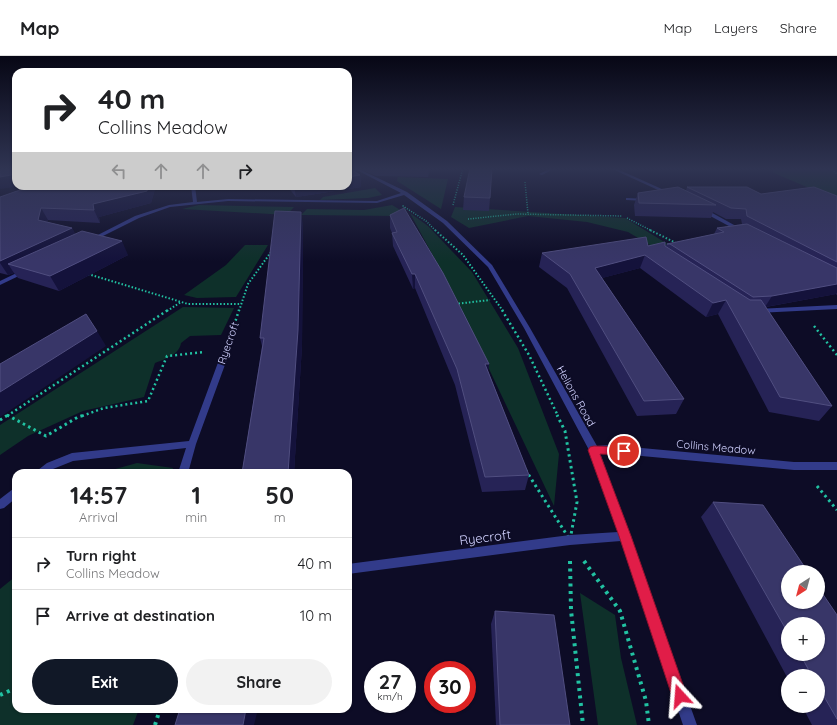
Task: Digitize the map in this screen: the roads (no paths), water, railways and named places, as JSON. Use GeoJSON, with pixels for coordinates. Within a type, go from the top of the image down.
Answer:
{"type":"FeatureCollection","features":[{"type":"Feature","properties":{"kind":"street"},"geometry":{"type":"LineString","coordinates":[[89,241],[138,217],[169,206],[195,202],[228,200],[377,202],[386,199]]}},
{"type":"Feature","properties":{"kind":"street","name":"Helions Road"},"geometry":{"type":"LineString","coordinates":[[414,199],[445,222],[490,266],[527,328],[594,450],[690,725]]}},
{"type":"Feature","properties":{"kind":"street"},"geometry":{"type":"LineString","coordinates":[[695,207],[745,232]]}},
{"type":"Feature","properties":{"kind":"street"},"geometry":{"type":"LineString","coordinates":[[0,283],[33,267]]}},
{"type":"Feature","properties":{"kind":"street"},"geometry":{"type":"LineString","coordinates":[[752,312],[837,307]]}},
{"type":"Feature","properties":{"kind":"street","name":"Ryecroft"},"geometry":{"type":"LineString","coordinates":[[184,469],[226,351]]}},
{"type":"Feature","properties":{"kind":"street"},"geometry":{"type":"LineString","coordinates":[[46,469],[72,457],[192,444]]}},
{"type":"Feature","properties":{"kind":"street","name":"Collins Meadow"},"geometry":{"type":"LineString","coordinates":[[594,450],[616,450],[794,466],[837,466]]}},
{"type":"Feature","properties":{"kind":"street"},"geometry":{"type":"LineString","coordinates":[[0,505],[12,495]]}},
{"type":"Feature","properties":{"kind":"street","name":"Ryecroft"},"geometry":{"type":"LineString","coordinates":[[352,570],[571,545],[625,536]]}}]}
